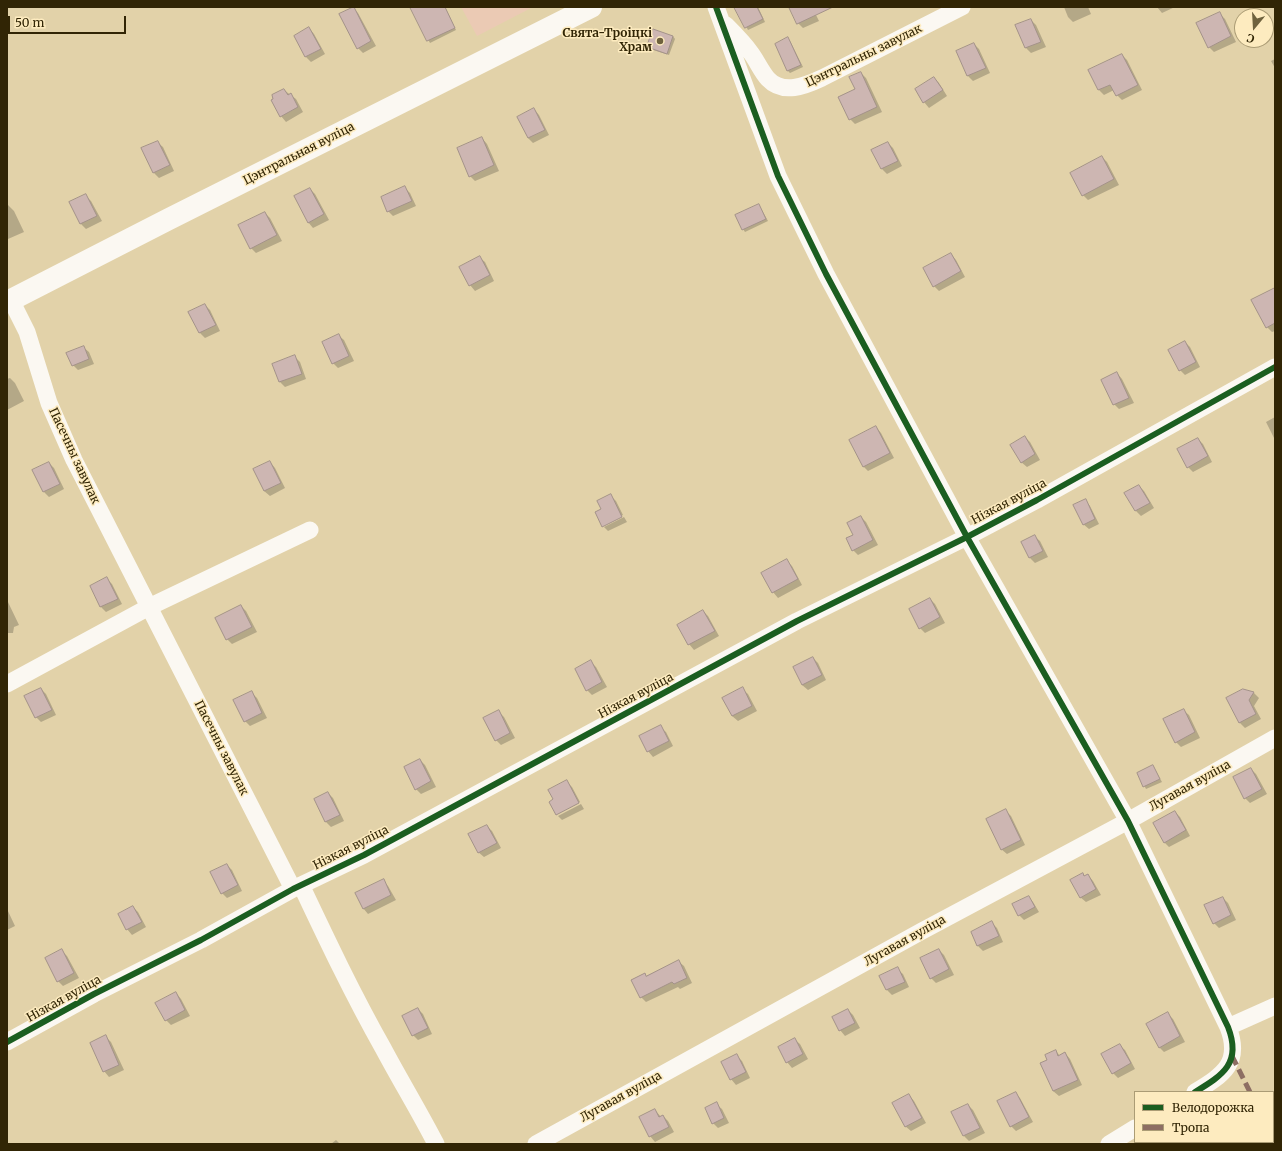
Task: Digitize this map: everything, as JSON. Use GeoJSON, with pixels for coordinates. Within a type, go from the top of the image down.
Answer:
{"type":"FeatureCollection","features":[{"type":"Feature","properties":{"kind":"main road","name":"Цэнтральная вуліца"},"geometry":{"type":"LineString","coordinates":[[9,301],[591,7]]}},
{"type":"Feature","properties":{"kind":"street","name":"Цэнтральны завулак"},"geometry":{"type":"LineString","coordinates":[[719,14],[742,41],[768,80],[780,87],[794,88],[822,78],[962,7]]}},
{"type":"Feature","properties":{"kind":"street"},"geometry":{"type":"LineString","coordinates":[[719,14],[778,176],[826,274],[967,537],[1128,821],[1228,1027],[1232,1040],[1233,1051],[1229,1065],[1221,1074],[1196,1091]]}},
{"type":"Feature","properties":{"kind":"street","name":"Пасечны завулак"},"geometry":{"type":"LineString","coordinates":[[9,301],[27,332],[49,403],[72,454],[149,607],[383,1050],[420,1112],[436,1144]]}},
{"type":"Feature","properties":{"kind":"street","name":"Нізкая вуліца"},"geometry":{"type":"LineString","coordinates":[[7,1042],[94,994],[200,940],[297,887],[370,852],[797,621],[967,537],[1037,500],[1275,367]]}},
{"type":"Feature","properties":{"kind":"street"},"geometry":{"type":"LineString","coordinates":[[7,684],[149,607],[310,530]]}},
{"type":"Feature","properties":{"kind":"street","name":"Лугавая вуліца"},"geometry":{"type":"LineString","coordinates":[[536,1144],[922,931],[1128,821],[1275,738]]}},
{"type":"Feature","properties":{"kind":"street"},"geometry":{"type":"LineString","coordinates":[[1228,1027],[1275,1006]]}},
{"type":"Feature","properties":{"kind":"street"},"geometry":{"type":"LineString","coordinates":[[1109,1144],[1134,1129]]}},
{"type":"Feature","properties":{"kind":"shaded area"},"geometry":{"type":"Polygon","coordinates":[[[461,7],[533,7],[477,36],[461,7]]]}},
{"type":"Feature","properties":{"kind":"building"},"geometry":{"type":"Polygon","coordinates":[[[354,7],[371,41],[357,49],[339,14],[354,7]]]}},
{"type":"Feature","properties":{"kind":"building"},"geometry":{"type":"Polygon","coordinates":[[[410,7],[445,7],[455,28],[427,41],[410,7]]]}},
{"type":"Feature","properties":{"kind":"building"},"geometry":{"type":"Polygon","coordinates":[[[734,7],[757,7],[763,19],[745,28],[734,7]]]}},
{"type":"Feature","properties":{"kind":"building"},"geometry":{"type":"Polygon","coordinates":[[[789,7],[833,7],[797,24],[789,7]]]}},
{"type":"Feature","properties":{"kind":"building"},"geometry":{"type":"Polygon","coordinates":[[[1220,12],[1231,36],[1208,48],[1196,23],[1220,12]]]}},
{"type":"Feature","properties":{"kind":"building"},"geometry":{"type":"Polygon","coordinates":[[[1031,19],[1041,42],[1025,48],[1015,25],[1031,19]]]}},
{"type":"Feature","properties":{"kind":"building"},"geometry":{"type":"Polygon","coordinates":[[[309,27],[321,49],[305,57],[294,36],[309,27]]]}},
{"type":"Feature","properties":{"kind":"building","name":"Свята-Троіцкі Храм"},"geometry":{"type":"Polygon","coordinates":[[[653,29],[673,36],[667,54],[647,47],[653,29]]]}},
{"type":"Feature","properties":{"kind":"building"},"geometry":{"type":"Polygon","coordinates":[[[788,37],[801,65],[787,71],[775,44],[788,37]]]}},
{"type":"Feature","properties":{"kind":"building"},"geometry":{"type":"Polygon","coordinates":[[[974,43],[986,68],[967,76],[956,51],[974,43]]]}},
{"type":"Feature","properties":{"kind":"building"},"geometry":{"type":"Polygon","coordinates":[[[1122,54],[1138,85],[1116,96],[1110,85],[1098,90],[1088,70],[1122,54]]]}},
{"type":"Feature","properties":{"kind":"building"},"geometry":{"type":"Polygon","coordinates":[[[861,72],[877,107],[849,120],[838,97],[855,89],[849,77],[861,72]]]}},
{"type":"Feature","properties":{"kind":"building"},"geometry":{"type":"Polygon","coordinates":[[[934,77],[943,90],[923,103],[915,89],[934,77]]]}},
{"type":"Feature","properties":{"kind":"building"},"geometry":{"type":"Polygon","coordinates":[[[284,89],[288,95],[291,93],[298,107],[280,117],[271,100],[273,99],[272,95],[284,89]]]}},
{"type":"Feature","properties":{"kind":"building"},"geometry":{"type":"Polygon","coordinates":[[[534,108],[545,130],[528,138],[517,117],[534,108]]]}},
{"type":"Feature","properties":{"kind":"building"},"geometry":{"type":"Polygon","coordinates":[[[482,137],[494,165],[469,177],[457,148],[482,137]]]}},
{"type":"Feature","properties":{"kind":"building"},"geometry":{"type":"Polygon","coordinates":[[[158,141],[170,165],[153,173],[141,148],[158,141]]]}},
{"type":"Feature","properties":{"kind":"building"},"geometry":{"type":"Polygon","coordinates":[[[888,142],[898,161],[881,169],[871,150],[888,142]]]}},
{"type":"Feature","properties":{"kind":"building"},"geometry":{"type":"Polygon","coordinates":[[[1102,156],[1114,179],[1082,196],[1070,173],[1102,156]]]}},
{"type":"Feature","properties":{"kind":"building"},"geometry":{"type":"Polygon","coordinates":[[[405,186],[412,201],[387,212],[381,197],[405,186]]]}},
{"type":"Feature","properties":{"kind":"building"},"geometry":{"type":"Polygon","coordinates":[[[310,188],[324,214],[308,223],[294,196],[310,188]]]}},
{"type":"Feature","properties":{"kind":"building"},"geometry":{"type":"Polygon","coordinates":[[[86,194],[97,216],[80,224],[69,202],[86,194]]]}},
{"type":"Feature","properties":{"kind":"building"},"geometry":{"type":"Polygon","coordinates":[[[759,204],[766,219],[742,230],[735,215],[759,204]]]}},
{"type":"Feature","properties":{"kind":"building"},"geometry":{"type":"Polygon","coordinates":[[[265,212],[277,235],[250,249],[238,225],[265,212]]]}},
{"type":"Feature","properties":{"kind":"building"},"geometry":{"type":"Polygon","coordinates":[[[951,253],[961,271],[933,287],[923,268],[951,253]]]}},
{"type":"Feature","properties":{"kind":"building"},"geometry":{"type":"Polygon","coordinates":[[[480,256],[490,275],[469,286],[459,267],[480,256]]]}},
{"type":"Feature","properties":{"kind":"building"},"geometry":{"type":"Polygon","coordinates":[[[1275,288],[1275,323],[1266,328],[1251,300],[1275,288]]]}},
{"type":"Feature","properties":{"kind":"building"},"geometry":{"type":"Polygon","coordinates":[[[205,304],[216,325],[199,333],[188,312],[205,304]]]}},
{"type":"Feature","properties":{"kind":"building"},"geometry":{"type":"Polygon","coordinates":[[[339,334],[349,356],[332,364],[322,342],[339,334]]]}},
{"type":"Feature","properties":{"kind":"building"},"geometry":{"type":"Polygon","coordinates":[[[1185,341],[1196,362],[1179,371],[1168,350],[1185,341]]]}},
{"type":"Feature","properties":{"kind":"building"},"geometry":{"type":"Polygon","coordinates":[[[84,346],[89,359],[72,366],[66,353],[84,346]]]}},
{"type":"Feature","properties":{"kind":"building"},"geometry":{"type":"Polygon","coordinates":[[[295,355],[302,374],[279,382],[272,364],[295,355]]]}},
{"type":"Feature","properties":{"kind":"building"},"geometry":{"type":"Polygon","coordinates":[[[1117,372],[1129,398],[1113,405],[1101,380],[1117,372]]]}},
{"type":"Feature","properties":{"kind":"building"},"geometry":{"type":"Polygon","coordinates":[[[876,426],[890,453],[863,467],[849,440],[876,426]]]}},
{"type":"Feature","properties":{"kind":"building"},"geometry":{"type":"Polygon","coordinates":[[[1025,436],[1035,454],[1021,463],[1010,445],[1025,436]]]}},
{"type":"Feature","properties":{"kind":"building"},"geometry":{"type":"Polygon","coordinates":[[[1198,438],[1208,456],[1187,468],[1177,449],[1198,438]]]}},
{"type":"Feature","properties":{"kind":"building"},"geometry":{"type":"Polygon","coordinates":[[[270,461],[281,483],[264,491],[253,469],[270,461]]]}},
{"type":"Feature","properties":{"kind":"building"},"geometry":{"type":"Polygon","coordinates":[[[49,462],[60,484],[43,492],[32,470],[49,462]]]}},
{"type":"Feature","properties":{"kind":"building"},"geometry":{"type":"Polygon","coordinates":[[[1139,485],[1150,503],[1135,511],[1124,493],[1139,485]]]}},
{"type":"Feature","properties":{"kind":"building"},"geometry":{"type":"Polygon","coordinates":[[[611,494],[622,517],[602,527],[595,512],[601,509],[597,501],[611,494]]]}},
{"type":"Feature","properties":{"kind":"building"},"geometry":{"type":"Polygon","coordinates":[[[1086,499],[1095,519],[1083,525],[1073,505],[1086,499]]]}},
{"type":"Feature","properties":{"kind":"building"},"geometry":{"type":"Polygon","coordinates":[[[861,516],[873,540],[852,551],[846,538],[853,535],[847,523],[861,516]]]}},
{"type":"Feature","properties":{"kind":"building"},"geometry":{"type":"Polygon","coordinates":[[[1035,535],[1043,551],[1029,558],[1021,542],[1035,535]]]}},
{"type":"Feature","properties":{"kind":"building"},"geometry":{"type":"Polygon","coordinates":[[[787,559],[798,579],[772,593],[761,573],[787,559]]]}},
{"type":"Feature","properties":{"kind":"building"},"geometry":{"type":"Polygon","coordinates":[[[107,577],[118,599],[100,607],[90,586],[107,577]]]}},
{"type":"Feature","properties":{"kind":"building"},"geometry":{"type":"Polygon","coordinates":[[[930,598],[940,617],[919,629],[909,609],[930,598]]]}},
{"type":"Feature","properties":{"kind":"building"},"geometry":{"type":"Polygon","coordinates":[[[241,605],[252,627],[226,640],[215,618],[241,605]]]}},
{"type":"Feature","properties":{"kind":"building"},"geometry":{"type":"Polygon","coordinates":[[[703,610],[715,631],[688,645],[677,625],[703,610]]]}},
{"type":"Feature","properties":{"kind":"building"},"geometry":{"type":"Polygon","coordinates":[[[813,657],[822,675],[802,685],[793,667],[813,657]]]}},
{"type":"Feature","properties":{"kind":"building"},"geometry":{"type":"Polygon","coordinates":[[[591,660],[602,682],[586,691],[575,669],[591,660]]]}},
{"type":"Feature","properties":{"kind":"building"},"geometry":{"type":"Polygon","coordinates":[[[743,687],[752,706],[732,716],[722,698],[743,687]]]}},
{"type":"Feature","properties":{"kind":"building"},"geometry":{"type":"Polygon","coordinates":[[[41,688],[52,710],[35,718],[24,696],[41,688]]]}},
{"type":"Feature","properties":{"kind":"building"},"geometry":{"type":"Polygon","coordinates":[[[1243,689],[1254,692],[1249,700],[1256,714],[1239,723],[1226,698],[1243,689]]]}},
{"type":"Feature","properties":{"kind":"building"},"geometry":{"type":"Polygon","coordinates":[[[252,691],[262,713],[244,722],[233,700],[252,691]]]}},
{"type":"Feature","properties":{"kind":"building"},"geometry":{"type":"Polygon","coordinates":[[[1184,709],[1195,732],[1175,743],[1163,719],[1184,709]]]}},
{"type":"Feature","properties":{"kind":"building"},"geometry":{"type":"Polygon","coordinates":[[[499,710],[510,733],[495,741],[483,718],[499,710]]]}},
{"type":"Feature","properties":{"kind":"building"},"geometry":{"type":"Polygon","coordinates":[[[661,725],[669,741],[647,752],[639,736],[661,725]]]}},
{"type":"Feature","properties":{"kind":"building"},"geometry":{"type":"Polygon","coordinates":[[[420,759],[431,781],[415,790],[404,767],[420,759]]]}},
{"type":"Feature","properties":{"kind":"building"},"geometry":{"type":"Polygon","coordinates":[[[1153,765],[1160,779],[1143,787],[1137,773],[1153,765]]]}},
{"type":"Feature","properties":{"kind":"building"},"geometry":{"type":"Polygon","coordinates":[[[1251,768],[1262,789],[1244,799],[1233,777],[1251,768]]]}},
{"type":"Feature","properties":{"kind":"building"},"geometry":{"type":"Polygon","coordinates":[[[567,780],[579,803],[556,815],[549,802],[553,799],[548,790],[567,780]]]}},
{"type":"Feature","properties":{"kind":"building"},"geometry":{"type":"Polygon","coordinates":[[[328,792],[340,815],[325,822],[314,799],[328,792]]]}},
{"type":"Feature","properties":{"kind":"building"},"geometry":{"type":"Polygon","coordinates":[[[1006,809],[1021,840],[1001,850],[986,819],[1006,809]]]}},
{"type":"Feature","properties":{"kind":"building"},"geometry":{"type":"Polygon","coordinates":[[[1175,811],[1186,830],[1164,843],[1153,823],[1175,811]]]}},
{"type":"Feature","properties":{"kind":"building"},"geometry":{"type":"Polygon","coordinates":[[[487,825],[497,843],[478,853],[468,834],[487,825]]]}},
{"type":"Feature","properties":{"kind":"building"},"geometry":{"type":"Polygon","coordinates":[[[227,864],[238,885],[221,894],[210,872],[227,864]]]}},
{"type":"Feature","properties":{"kind":"building"},"geometry":{"type":"Polygon","coordinates":[[[1083,873],[1084,876],[1088,874],[1096,889],[1080,898],[1070,880],[1083,873]]]}},
{"type":"Feature","properties":{"kind":"building"},"geometry":{"type":"Polygon","coordinates":[[[384,879],[391,895],[363,909],[355,893],[384,879]]]}},
{"type":"Feature","properties":{"kind":"building"},"geometry":{"type":"Polygon","coordinates":[[[1029,896],[1035,907],[1018,916],[1012,904],[1029,896]]]}},
{"type":"Feature","properties":{"kind":"building"},"geometry":{"type":"Polygon","coordinates":[[[1223,897],[1231,915],[1213,924],[1204,905],[1223,897]]]}},
{"type":"Feature","properties":{"kind":"building"},"geometry":{"type":"Polygon","coordinates":[[[133,906],[142,922],[126,930],[118,914],[133,906]]]}},
{"type":"Feature","properties":{"kind":"building"},"geometry":{"type":"Polygon","coordinates":[[[992,921],[999,936],[977,946],[971,932],[992,921]]]}},
{"type":"Feature","properties":{"kind":"building"},"geometry":{"type":"Polygon","coordinates":[[[62,949],[74,973],[57,982],[45,958],[62,949]]]}},
{"type":"Feature","properties":{"kind":"building"},"geometry":{"type":"Polygon","coordinates":[[[939,949],[949,969],[930,979],[920,958],[939,949]]]}},
{"type":"Feature","properties":{"kind":"building"},"geometry":{"type":"Polygon","coordinates":[[[679,960],[687,978],[674,984],[672,982],[640,998],[631,980],[645,973],[646,976],[679,960]]]}},
{"type":"Feature","properties":{"kind":"building"},"geometry":{"type":"Polygon","coordinates":[[[898,967],[905,982],[886,990],[879,976],[898,967]]]}},
{"type":"Feature","properties":{"kind":"building"},"geometry":{"type":"Polygon","coordinates":[[[176,992],[185,1010],[165,1021],[155,1003],[176,992]]]}},
{"type":"Feature","properties":{"kind":"building"},"geometry":{"type":"Polygon","coordinates":[[[418,1008],[428,1028],[412,1036],[402,1016],[418,1008]]]}},
{"type":"Feature","properties":{"kind":"building"},"geometry":{"type":"Polygon","coordinates":[[[848,1009],[855,1023],[839,1031],[832,1017],[848,1009]]]}},
{"type":"Feature","properties":{"kind":"building"},"geometry":{"type":"Polygon","coordinates":[[[1168,1012],[1180,1036],[1159,1048],[1146,1024],[1168,1012]]]}},
{"type":"Feature","properties":{"kind":"building"},"geometry":{"type":"Polygon","coordinates":[[[106,1035],[119,1065],[103,1072],[90,1043],[106,1035]]]}},
{"type":"Feature","properties":{"kind":"building"},"geometry":{"type":"Polygon","coordinates":[[[795,1038],[803,1054],[786,1063],[778,1047],[795,1038]]]}},
{"type":"Feature","properties":{"kind":"building"},"geometry":{"type":"Polygon","coordinates":[[[1120,1044],[1131,1063],[1112,1074],[1101,1054],[1120,1044]]]}},
{"type":"Feature","properties":{"kind":"building"},"geometry":{"type":"Polygon","coordinates":[[[1056,1050],[1058,1056],[1065,1052],[1078,1080],[1053,1091],[1040,1063],[1047,1060],[1045,1055],[1056,1050]]]}},
{"type":"Feature","properties":{"kind":"building"},"geometry":{"type":"Polygon","coordinates":[[[737,1054],[746,1072],[730,1080],[721,1062],[737,1054]]]}},
{"type":"Feature","properties":{"kind":"building"},"geometry":{"type":"Polygon","coordinates":[[[1016,1092],[1029,1117],[1010,1127],[997,1101],[1016,1092]]]}},
{"type":"Feature","properties":{"kind":"building"},"geometry":{"type":"Polygon","coordinates":[[[909,1094],[922,1118],[905,1127],[892,1103],[909,1094]]]}},
{"type":"Feature","properties":{"kind":"building"},"geometry":{"type":"Polygon","coordinates":[[[717,1102],[724,1118],[712,1124],[705,1108],[717,1102]]]}},
{"type":"Feature","properties":{"kind":"building"},"geometry":{"type":"Polygon","coordinates":[[[968,1104],[980,1128],[963,1136],[951,1112],[968,1104]]]}},
{"type":"Feature","properties":{"kind":"building"},"geometry":{"type":"Polygon","coordinates":[[[655,1109],[659,1117],[663,1115],[669,1127],[649,1137],[639,1117],[655,1109]]]}},
{"type":"Feature","properties":{"kind":"marked path"},"geometry":{"type":"LineString","coordinates":[[1232,1056],[1250,1091]]}},
{"type":"Feature","properties":{"kind":"cycle path"},"geometry":{"type":"LineString","coordinates":[[716,7],[778,176],[826,274],[967,537],[1128,821],[1228,1027],[1232,1039],[1233,1050],[1231,1059],[1227,1067],[1214,1080],[1197,1091]]}},
{"type":"Feature","properties":{"kind":"cycle path"},"geometry":{"type":"LineString","coordinates":[[7,1042],[94,994],[201,940],[293,889],[364,855],[797,621],[967,537],[1037,500],[1275,367]]}},
{"type":"Feature","properties":{"kind":"place","name":"Свята-Троіцкі Храм"},"geometry":{"type":"Point","coordinates":[660,41]}}]}
